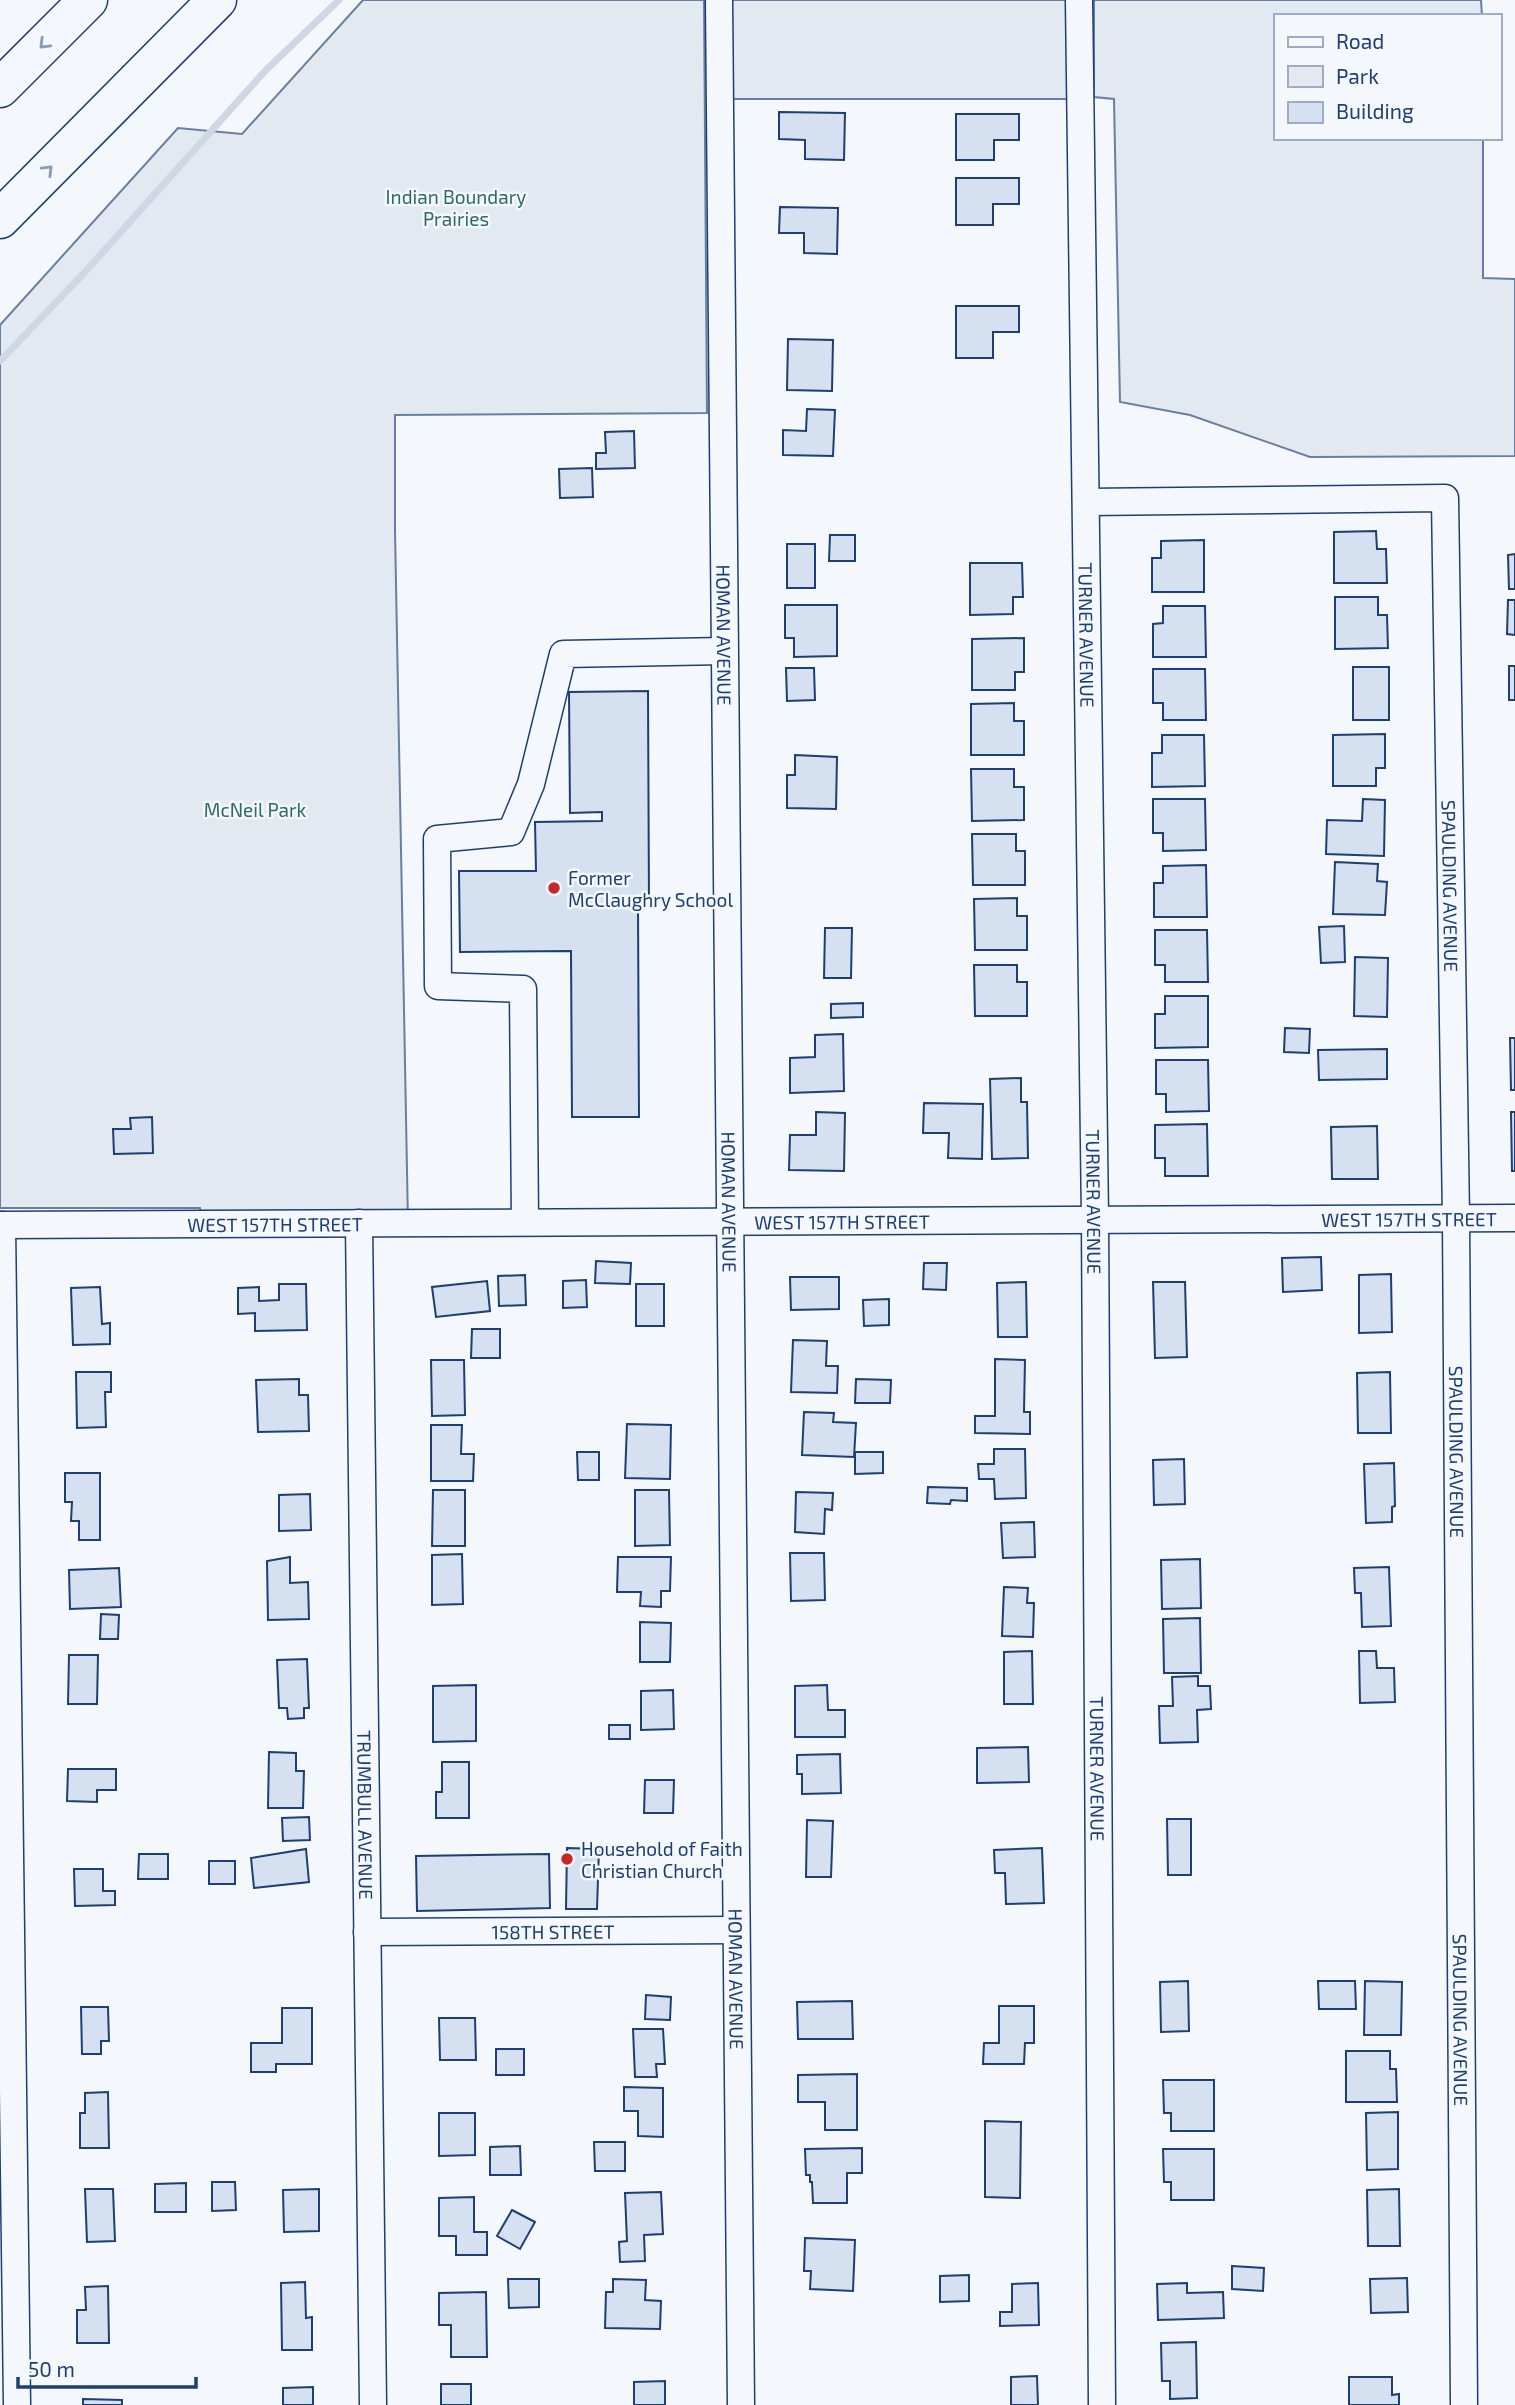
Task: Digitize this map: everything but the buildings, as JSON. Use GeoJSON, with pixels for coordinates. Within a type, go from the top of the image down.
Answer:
{"type":"FeatureCollection","features":[{"type":"Feature","properties":{"kind":"highway"},"geometry":{"type":"LineString","coordinates":[[0,88],[88,0]]}},
{"type":"Feature","properties":{"kind":"highway"},"geometry":{"type":"LineString","coordinates":[[0,219],[217,0]]}},
{"type":"Feature","properties":{"kind":"street","name":"HOMAN AVENUE"},"geometry":{"type":"LineString","coordinates":[[719,0],[741,2405]]}},
{"type":"Feature","properties":{"kind":"street","name":"TURNER AVENUE"},"geometry":{"type":"LineString","coordinates":[[1079,0],[1095,1219],[1102,2405]]}},
{"type":"Feature","properties":{"kind":"street","name":"SPAULDING AVENUE"},"geometry":{"type":"LineString","coordinates":[[1087,502],[1445,498],[1456,1218],[1464,2405]]}},
{"type":"Feature","properties":{"kind":"street"},"geometry":{"type":"LineString","coordinates":[[525,1222],[523,989],[438,986],[437,839],[511,832],[531,784],[563,654],[724,651]]}},
{"type":"Feature","properties":{"kind":"street","name":"WEST 157TH STREET"},"geometry":{"type":"LineString","coordinates":[[1,1224],[1515,1217]]}},
{"type":"Feature","properties":{"kind":"street","name":"TRUMBULL AVENUE"},"geometry":{"type":"LineString","coordinates":[[359,1223],[373,2405]]}},
{"type":"Feature","properties":{"kind":"street"},"geometry":{"type":"LineString","coordinates":[[1,1224],[17,2405]]}},
{"type":"Feature","properties":{"kind":"street","name":"158TH STREET"},"geometry":{"type":"LineString","coordinates":[[367,1932],[736,1930]]}},
{"type":"Feature","properties":{"kind":"green space"},"geometry":{"type":"Polygon","coordinates":[[[363,0],[704,0],[707,413],[395,415],[408,1223],[201,1224],[200,1208],[0,1208],[0,325],[178,128],[242,134],[363,0]]]}},
{"type":"Feature","properties":{"kind":"green space"},"geometry":{"type":"Polygon","coordinates":[[[730,0],[1068,0],[1070,99],[731,99],[730,0]]]}},
{"type":"Feature","properties":{"kind":"green space"},"geometry":{"type":"Polygon","coordinates":[[[1094,0],[1481,0],[1482,14],[1274,14],[1274,140],[1483,140],[1483,278],[1515,279],[1515,456],[1310,457],[1190,415],[1120,402],[1114,99],[1094,97],[1094,0]]]}},
{"type":"Feature","properties":{"kind":"waterway"},"geometry":{"type":"LineString","coordinates":[[0,361],[85,272],[265,71],[339,0]]}},
{"type":"Feature","properties":{"kind":"place","name":"Former McClaughry School"},"geometry":{"type":"Point","coordinates":[554,888]}},
{"type":"Feature","properties":{"kind":"place","name":"Household of Faith Christian Church"},"geometry":{"type":"Point","coordinates":[567,1859]}},
{"type":"Feature","properties":{"kind":"park label","name":"Indian Boundary Prairies"},"geometry":{"type":"Point","coordinates":[456,207]}},
{"type":"Feature","properties":{"kind":"park label","name":"McNeil Park"},"geometry":{"type":"Point","coordinates":[255,809]}}]}
